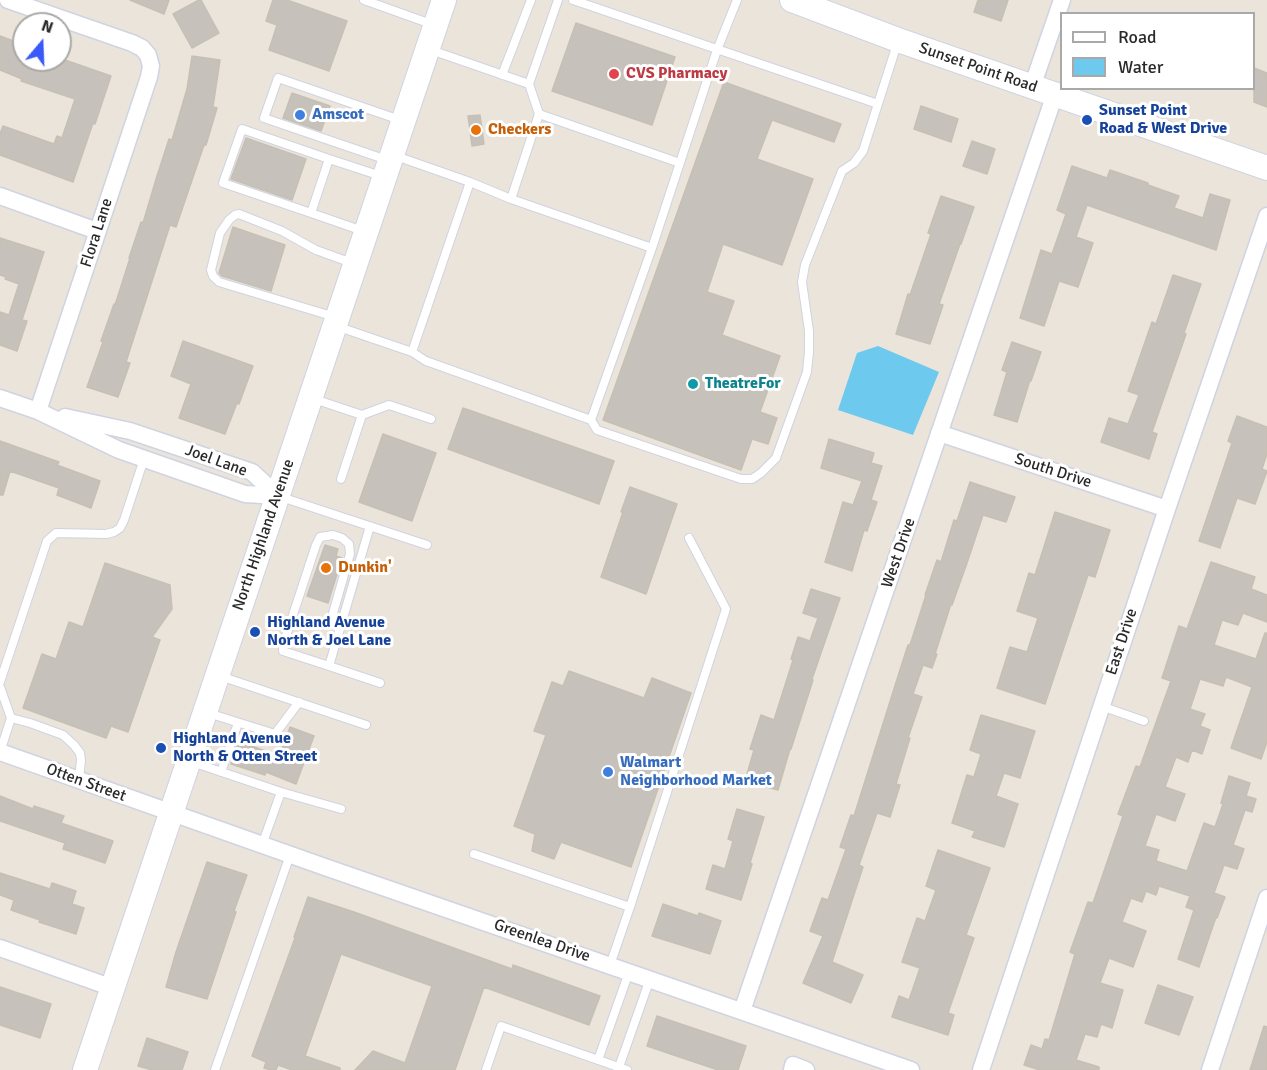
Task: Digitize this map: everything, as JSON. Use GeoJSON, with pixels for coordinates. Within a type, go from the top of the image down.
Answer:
{"type":"FeatureCollection","features":[{"type":"Feature","properties":{"kind":"street","name":"Flora Lane"},"geometry":{"type":"LineString","coordinates":[[8,0],[132,43],[142,48],[148,55],[151,66],[38,411]]}},
{"type":"Feature","properties":{"kind":"street","name":"North Highland Avenue"},"geometry":{"type":"LineString","coordinates":[[85,1070],[444,0]]}},
{"type":"Feature","properties":{"kind":"street","name":"Sunset Point Road"},"geometry":{"type":"LineString","coordinates":[[792,0],[898,40],[1267,168]]}},
{"type":"Feature","properties":{"kind":"street","name":"West Drive"},"geometry":{"type":"LineString","coordinates":[[742,1011],[939,433],[1044,91],[1062,0]]}},
{"type":"Feature","properties":{"kind":"street"},"geometry":{"type":"LineString","coordinates":[[0,196],[98,231]]}},
{"type":"Feature","properties":{"kind":"street","name":"East Drive"},"geometry":{"type":"LineString","coordinates":[[981,1070],[1101,706],[1267,216]]}},
{"type":"Feature","properties":{"kind":"street","name":"Joel Lane"},"geometry":{"type":"LineString","coordinates":[[0,398],[38,411],[130,431],[252,472],[278,496]]}},
{"type":"Feature","properties":{"kind":"street","name":"Joel Lane"},"geometry":{"type":"LineString","coordinates":[[38,411],[119,450],[144,459],[245,494],[278,496]]}},
{"type":"Feature","properties":{"kind":"street","name":"South Drive"},"geometry":{"type":"LineString","coordinates":[[939,433],[1167,509]]}},
{"type":"Feature","properties":{"kind":"street","name":"Otten Street"},"geometry":{"type":"LineString","coordinates":[[0,752],[172,813]]}},
{"type":"Feature","properties":{"kind":"street","name":"Greenlea Drive"},"geometry":{"type":"LineString","coordinates":[[172,813],[911,1070]]}},
{"type":"Feature","properties":{"kind":"street"},"geometry":{"type":"LineString","coordinates":[[1210,1070],[1267,898]]}},
{"type":"Feature","properties":{"kind":"street"},"geometry":{"type":"LineString","coordinates":[[0,948],[113,988]]}},
{"type":"Feature","properties":{"kind":"street"},"geometry":{"type":"LineString","coordinates":[[792,1070],[793,1065],[806,1070]]}},
{"type":"Feature","properties":{"kind":"lane"},"geometry":{"type":"LineString","coordinates":[[502,75],[531,0]]}},
{"type":"Feature","properties":{"kind":"lane"},"geometry":{"type":"LineString","coordinates":[[511,199],[539,114],[529,84],[558,0]]}},
{"type":"Feature","properties":{"kind":"lane"},"geometry":{"type":"LineString","coordinates":[[573,0],[878,104]]}},
{"type":"Feature","properties":{"kind":"lane"},"geometry":{"type":"LineString","coordinates":[[591,420],[652,248],[717,50],[737,0]]}},
{"type":"Feature","properties":{"kind":"lane"},"geometry":{"type":"LineString","coordinates":[[368,1],[435,25]]}},
{"type":"Feature","properties":{"kind":"lane"},"geometry":{"type":"LineString","coordinates":[[356,264],[316,250],[282,231],[239,214],[229,220],[220,233],[211,270],[219,282],[336,321],[412,352],[426,361],[591,420],[597,430],[741,479],[752,479],[762,473],[776,458],[807,372],[809,331],[802,282],[805,265],[842,171],[854,163],[863,151],[898,40]]}},
{"type":"Feature","properties":{"kind":"lane"},"geometry":{"type":"LineString","coordinates":[[428,49],[529,84]]}},
{"type":"Feature","properties":{"kind":"lane"},"geometry":{"type":"LineString","coordinates":[[389,164],[264,117],[278,78],[403,121]]}},
{"type":"Feature","properties":{"kind":"lane"},"geometry":{"type":"LineString","coordinates":[[539,114],[680,163]]}},
{"type":"Feature","properties":{"kind":"lane"},"geometry":{"type":"LineString","coordinates":[[366,232],[223,183],[242,129],[329,159],[389,164],[470,182],[511,199],[652,248]]}},
{"type":"Feature","properties":{"kind":"lane"},"geometry":{"type":"LineString","coordinates":[[311,213],[329,159]]}},
{"type":"Feature","properties":{"kind":"lane"},"geometry":{"type":"LineString","coordinates":[[412,352],[470,182]]}},
{"type":"Feature","properties":{"kind":"lane"},"geometry":{"type":"LineString","coordinates":[[311,398],[362,415],[389,405],[431,419]]}},
{"type":"Feature","properties":{"kind":"lane"},"geometry":{"type":"LineString","coordinates":[[341,479],[362,415]]}},
{"type":"Feature","properties":{"kind":"lane"},"geometry":{"type":"LineString","coordinates":[[0,682],[47,541],[56,533],[106,534],[120,528],[144,459]]}},
{"type":"Feature","properties":{"kind":"lane"},"geometry":{"type":"LineString","coordinates":[[278,496],[427,545]]}},
{"type":"Feature","properties":{"kind":"lane"},"geometry":{"type":"LineString","coordinates":[[329,666],[370,526]]}},
{"type":"Feature","properties":{"kind":"lane"},"geometry":{"type":"LineString","coordinates":[[339,629],[332,621],[350,554],[349,544],[333,535],[320,537],[316,545],[283,651],[380,683]]}},
{"type":"Feature","properties":{"kind":"lane"},"geometry":{"type":"LineString","coordinates":[[610,965],[726,609],[689,538]]}},
{"type":"Feature","properties":{"kind":"lane"},"geometry":{"type":"LineString","coordinates":[[217,675],[366,725]]}},
{"type":"Feature","properties":{"kind":"lane"},"geometry":{"type":"LineString","coordinates":[[0,687],[3,706],[11,718],[63,735],[69,740],[80,753],[79,780]]}},
{"type":"Feature","properties":{"kind":"lane"},"geometry":{"type":"LineString","coordinates":[[205,712],[275,734],[299,702]]}},
{"type":"Feature","properties":{"kind":"lane"},"geometry":{"type":"LineString","coordinates":[[1101,706],[1144,721]]}},
{"type":"Feature","properties":{"kind":"lane"},"geometry":{"type":"LineString","coordinates":[[0,752],[11,718]]}},
{"type":"Feature","properties":{"kind":"lane"},"geometry":{"type":"LineString","coordinates":[[221,772],[238,723]]}},
{"type":"Feature","properties":{"kind":"lane"},"geometry":{"type":"LineString","coordinates":[[189,761],[281,792],[341,809]]}},
{"type":"Feature","properties":{"kind":"lane"},"geometry":{"type":"LineString","coordinates":[[262,844],[281,792]]}},
{"type":"Feature","properties":{"kind":"lane"},"geometry":{"type":"LineString","coordinates":[[474,854],[630,907]]}},
{"type":"Feature","properties":{"kind":"lane"},"geometry":{"type":"LineString","coordinates":[[215,1070],[290,855]]}},
{"type":"Feature","properties":{"kind":"lane"},"geometry":{"type":"LineString","coordinates":[[598,1060],[629,971]]}},
{"type":"Feature","properties":{"kind":"lane"},"geometry":{"type":"LineString","coordinates":[[486,1070],[501,1026],[623,1069],[650,979]]}},
{"type":"Feature","properties":{"kind":"water"},"geometry":{"type":"Polygon","coordinates":[[[878,346],[939,372],[913,435],[838,410],[857,353],[878,346]]]}},
{"type":"Feature","properties":{"kind":"building"},"geometry":{"type":"Polygon","coordinates":[[[130,0],[169,0],[164,14],[130,0]]]}},
{"type":"Feature","properties":{"kind":"building"},"geometry":{"type":"Polygon","coordinates":[[[199,0],[219,33],[192,48],[173,14],[199,0]]]}},
{"type":"Feature","properties":{"kind":"building"},"geometry":{"type":"Polygon","coordinates":[[[273,0],[287,0],[347,21],[329,71],[269,50],[277,25],[266,21],[273,0]]]}},
{"type":"Feature","properties":{"kind":"building"},"geometry":{"type":"Polygon","coordinates":[[[978,0],[1008,0],[1001,21],[974,12],[978,0]]]}},
{"type":"Feature","properties":{"kind":"building","name":"CVS Pharmacy"},"geometry":{"type":"Polygon","coordinates":[[[576,23],[675,57],[652,125],[552,91],[576,23]]]}},
{"type":"Feature","properties":{"kind":"building"},"geometry":{"type":"Polygon","coordinates":[[[0,36],[12,40],[12,72],[72,72],[72,62],[111,76],[73,182],[0,155],[0,134],[3,126],[54,144],[57,136],[62,138],[75,99],[21,81],[22,79],[0,70],[0,36]]]}},
{"type":"Feature","properties":{"kind":"building"},"geometry":{"type":"Polygon","coordinates":[[[192,56],[220,60],[213,107],[217,108],[176,227],[170,225],[126,362],[130,363],[118,397],[87,387],[169,139],[172,140],[187,89],[192,56]]]}},
{"type":"Feature","properties":{"kind":"building"},"geometry":{"type":"Polygon","coordinates":[[[1255,68],[1267,73],[1267,107],[1254,102],[1255,68]]]}},
{"type":"Feature","properties":{"kind":"building"},"geometry":{"type":"Polygon","coordinates":[[[724,82],[841,124],[834,142],[772,120],[757,159],[813,179],[782,265],[723,244],[707,292],[734,301],[722,335],[780,356],[760,412],[777,418],[768,444],[752,439],[741,470],[603,420],[724,82]]]}},
{"type":"Feature","properties":{"kind":"building"},"geometry":{"type":"Polygon","coordinates":[[[292,93],[330,106],[321,131],[283,118],[292,93]]]}},
{"type":"Feature","properties":{"kind":"building"},"geometry":{"type":"Polygon","coordinates":[[[921,106],[958,119],[951,142],[914,129],[921,106]]]}},
{"type":"Feature","properties":{"kind":"building","name":"Checkers"},"geometry":{"type":"Polygon","coordinates":[[[480,115],[484,144],[472,146],[468,116],[480,115]]]}},
{"type":"Feature","properties":{"kind":"building"},"geometry":{"type":"Polygon","coordinates":[[[246,138],[306,159],[292,200],[231,179],[246,138]]]}},
{"type":"Feature","properties":{"kind":"building"},"geometry":{"type":"Polygon","coordinates":[[[972,141],[995,149],[987,174],[963,166],[972,141]]]}},
{"type":"Feature","properties":{"kind":"building"},"geometry":{"type":"Polygon","coordinates":[[[1072,166],[1107,178],[1110,170],[1148,183],[1148,185],[1179,196],[1174,208],[1203,218],[1210,194],[1230,200],[1216,250],[1087,205],[1076,237],[1093,243],[1078,287],[1059,281],[1044,326],[1020,318],[1041,250],[1052,254],[1066,214],[1057,210],[1072,166]]]}},
{"type":"Feature","properties":{"kind":"building"},"geometry":{"type":"Polygon","coordinates":[[[941,196],[974,207],[939,304],[943,305],[930,344],[896,334],[908,294],[910,295],[931,234],[928,233],[941,196]]]}},
{"type":"Feature","properties":{"kind":"building"},"geometry":{"type":"Polygon","coordinates":[[[233,227],[285,245],[271,291],[222,276],[219,273],[233,227]]]}},
{"type":"Feature","properties":{"kind":"building"},"geometry":{"type":"Polygon","coordinates":[[[0,238],[44,252],[22,320],[27,321],[17,351],[0,345],[0,312],[9,315],[19,284],[0,275],[0,238]]]}},
{"type":"Feature","properties":{"kind":"building"},"geometry":{"type":"Polygon","coordinates":[[[1173,275],[1201,284],[1152,432],[1157,434],[1149,459],[1101,442],[1109,418],[1128,424],[1139,395],[1128,391],[1152,322],[1156,324],[1173,275]]]}},
{"type":"Feature","properties":{"kind":"building"},"geometry":{"type":"Polygon","coordinates":[[[183,341],[253,366],[225,434],[179,418],[191,384],[171,376],[183,341]]]}},
{"type":"Feature","properties":{"kind":"building"},"geometry":{"type":"Polygon","coordinates":[[[1012,342],[1041,352],[1017,422],[994,415],[1007,372],[1002,370],[1012,342]]]}},
{"type":"Feature","properties":{"kind":"building"},"geometry":{"type":"Polygon","coordinates":[[[463,408],[614,461],[599,504],[448,449],[463,408]]]}},
{"type":"Feature","properties":{"kind":"building"},"geometry":{"type":"Polygon","coordinates":[[[1237,416],[1267,427],[1267,454],[1262,469],[1267,471],[1255,504],[1237,498],[1220,548],[1199,541],[1232,443],[1228,441],[1237,416]]]}},
{"type":"Feature","properties":{"kind":"building"},"geometry":{"type":"Polygon","coordinates":[[[383,434],[436,453],[412,521],[359,502],[383,434]]]}},
{"type":"Feature","properties":{"kind":"building"},"geometry":{"type":"Polygon","coordinates":[[[829,439],[874,453],[871,463],[882,466],[871,500],[877,502],[867,531],[864,530],[852,571],[825,562],[843,502],[853,505],[862,481],[821,468],[829,439]]]}},
{"type":"Feature","properties":{"kind":"building"},"geometry":{"type":"Polygon","coordinates":[[[0,441],[59,462],[57,465],[100,481],[91,508],[57,495],[59,488],[10,471],[3,495],[0,495],[0,441]]]}},
{"type":"Feature","properties":{"kind":"building"},"geometry":{"type":"Polygon","coordinates":[[[970,482],[1015,497],[1006,522],[983,515],[951,604],[932,668],[923,665],[913,694],[922,697],[896,784],[900,785],[890,817],[877,813],[859,865],[863,867],[832,962],[863,975],[851,1003],[803,983],[823,936],[810,931],[822,898],[828,900],[846,849],[840,847],[851,815],[854,816],[908,645],[910,645],[937,560],[941,562],[954,520],[957,521],[970,482]]]}},
{"type":"Feature","properties":{"kind":"building"},"geometry":{"type":"Polygon","coordinates":[[[630,487],[677,504],[646,594],[601,577],[630,487]]]}},
{"type":"Feature","properties":{"kind":"building"},"geometry":{"type":"Polygon","coordinates":[[[1055,512],[1110,530],[1095,577],[1088,575],[1045,704],[997,688],[1010,647],[1027,652],[1038,618],[1017,611],[1029,573],[1035,575],[1055,512]]]}},
{"type":"Feature","properties":{"kind":"building"},"geometry":{"type":"Polygon","coordinates":[[[325,545],[338,549],[336,556],[342,558],[328,603],[307,596],[325,545]]]}},
{"type":"Feature","properties":{"kind":"building"},"geometry":{"type":"Polygon","coordinates":[[[1211,562],[1255,577],[1251,589],[1267,595],[1267,622],[1243,613],[1238,625],[1222,620],[1214,645],[1256,659],[1265,633],[1267,633],[1267,742],[1261,759],[1231,748],[1252,687],[1226,677],[1223,686],[1200,679],[1190,709],[1205,714],[1200,726],[1210,730],[1202,754],[1192,750],[1188,762],[1176,757],[1165,787],[1185,794],[1175,821],[1156,814],[1145,846],[1159,850],[1156,861],[1187,871],[1204,823],[1215,827],[1229,776],[1250,783],[1246,796],[1256,799],[1252,812],[1245,810],[1233,845],[1244,849],[1237,869],[1224,865],[1214,893],[1225,897],[1199,967],[1178,959],[1194,910],[1186,907],[1190,896],[1159,886],[1156,895],[1146,891],[1142,902],[1131,898],[1122,922],[1146,931],[1133,967],[1109,958],[1100,983],[1123,990],[1112,1028],[1101,1024],[1097,1037],[1085,1034],[1076,1060],[1099,1067],[1099,1070],[1040,1070],[1024,1065],[1031,1045],[1042,1049],[1045,1039],[1049,1040],[1075,954],[1070,952],[1088,902],[1093,903],[1123,816],[1118,814],[1136,766],[1140,767],[1171,681],[1162,678],[1179,626],[1187,629],[1211,562]]]}},
{"type":"Feature","properties":{"kind":"building"},"geometry":{"type":"Polygon","coordinates":[[[105,563],[170,585],[172,609],[152,637],[160,640],[128,732],[111,726],[106,738],[23,708],[42,654],[56,659],[69,622],[83,627],[105,563]]]}},
{"type":"Feature","properties":{"kind":"building"},"geometry":{"type":"Polygon","coordinates":[[[811,589],[840,598],[778,790],[745,781],[754,750],[750,749],[761,715],[774,720],[798,637],[810,641],[818,618],[803,613],[811,589]]]}},
{"type":"Feature","properties":{"kind":"building"},"geometry":{"type":"Polygon","coordinates":[[[569,671],[644,698],[652,678],[691,693],[631,867],[561,842],[554,859],[532,851],[535,834],[514,826],[546,735],[534,731],[552,682],[563,686],[569,671]]]}},
{"type":"Feature","properties":{"kind":"building"},"geometry":{"type":"Polygon","coordinates":[[[981,715],[1035,731],[1020,778],[1004,773],[996,796],[1018,804],[1004,847],[972,837],[975,831],[952,823],[967,775],[974,777],[981,754],[970,750],[981,715]]]}},
{"type":"Feature","properties":{"kind":"building"},"geometry":{"type":"Polygon","coordinates":[[[290,727],[314,736],[296,784],[266,772],[265,775],[231,764],[238,741],[279,756],[290,727]]]}},
{"type":"Feature","properties":{"kind":"building"},"geometry":{"type":"Polygon","coordinates":[[[0,796],[33,809],[34,806],[64,816],[61,823],[113,841],[105,863],[63,849],[65,843],[0,821],[0,796]]]}},
{"type":"Feature","properties":{"kind":"building"},"geometry":{"type":"Polygon","coordinates":[[[737,809],[764,817],[741,900],[706,889],[713,865],[725,869],[733,841],[728,839],[737,809]]]}},
{"type":"Feature","properties":{"kind":"building"},"geometry":{"type":"Polygon","coordinates":[[[938,850],[990,868],[966,935],[974,938],[948,1013],[954,1015],[948,1035],[892,1017],[899,996],[909,1000],[920,968],[902,962],[917,918],[925,921],[936,890],[926,886],[938,850]]]}},
{"type":"Feature","properties":{"kind":"building"},"geometry":{"type":"Polygon","coordinates":[[[207,862],[247,875],[207,999],[166,987],[207,862]]]}},
{"type":"Feature","properties":{"kind":"building"},"geometry":{"type":"Polygon","coordinates":[[[0,873],[50,889],[52,883],[76,891],[72,904],[84,908],[76,934],[11,910],[14,900],[0,895],[0,873]]]}},
{"type":"Feature","properties":{"kind":"building"},"geometry":{"type":"Polygon","coordinates":[[[308,897],[512,969],[513,965],[600,996],[589,1025],[484,987],[455,1070],[355,1070],[373,1051],[405,1063],[432,986],[341,954],[305,1056],[340,1068],[340,1070],[292,1070],[278,1065],[276,1070],[264,1068],[266,1062],[252,1056],[308,897]]]}},
{"type":"Feature","properties":{"kind":"building"},"geometry":{"type":"Polygon","coordinates":[[[663,904],[721,921],[710,954],[652,936],[663,904]]]}},
{"type":"Feature","properties":{"kind":"building"},"geometry":{"type":"Polygon","coordinates":[[[1158,985],[1193,997],[1179,1035],[1145,1023],[1158,985]]]}},
{"type":"Feature","properties":{"kind":"building"},"geometry":{"type":"Polygon","coordinates":[[[0,987],[51,1004],[40,1038],[0,1025],[0,987]]]}},
{"type":"Feature","properties":{"kind":"building"},"geometry":{"type":"Polygon","coordinates":[[[657,1016],[746,1046],[738,1070],[718,1070],[647,1046],[657,1016]]]}},
{"type":"Feature","properties":{"kind":"building"},"geometry":{"type":"Polygon","coordinates":[[[1264,1026],[1267,1027],[1267,1070],[1250,1070],[1264,1026]]]}},
{"type":"Feature","properties":{"kind":"building"},"geometry":{"type":"Polygon","coordinates":[[[147,1038],[188,1052],[182,1070],[152,1070],[138,1066],[147,1038]]]}},
{"type":"Feature","properties":{"kind":"place","name":"CVS Pharmacy"},"geometry":{"type":"Point","coordinates":[614,74]}},
{"type":"Feature","properties":{"kind":"place","name":"Amscot"},"geometry":{"type":"Point","coordinates":[300,115]}},
{"type":"Feature","properties":{"kind":"place","name":"Sunset Point Road & West Drive"},"geometry":{"type":"Point","coordinates":[1087,120]}},
{"type":"Feature","properties":{"kind":"place","name":"Checkers"},"geometry":{"type":"Point","coordinates":[476,130]}},
{"type":"Feature","properties":{"kind":"place","name":"TheatreFor"},"geometry":{"type":"Point","coordinates":[693,384]}},
{"type":"Feature","properties":{"kind":"place","name":"Dunkin'"},"geometry":{"type":"Point","coordinates":[326,568]}},
{"type":"Feature","properties":{"kind":"place","name":"Highland Avenue North & Joel Lane"},"geometry":{"type":"Point","coordinates":[255,632]}},
{"type":"Feature","properties":{"kind":"place","name":"Highland Avenue North & Otten Street"},"geometry":{"type":"Point","coordinates":[161,748]}},
{"type":"Feature","properties":{"kind":"place","name":"Walmart Neighborhood Market"},"geometry":{"type":"Point","coordinates":[608,772]}}]}
